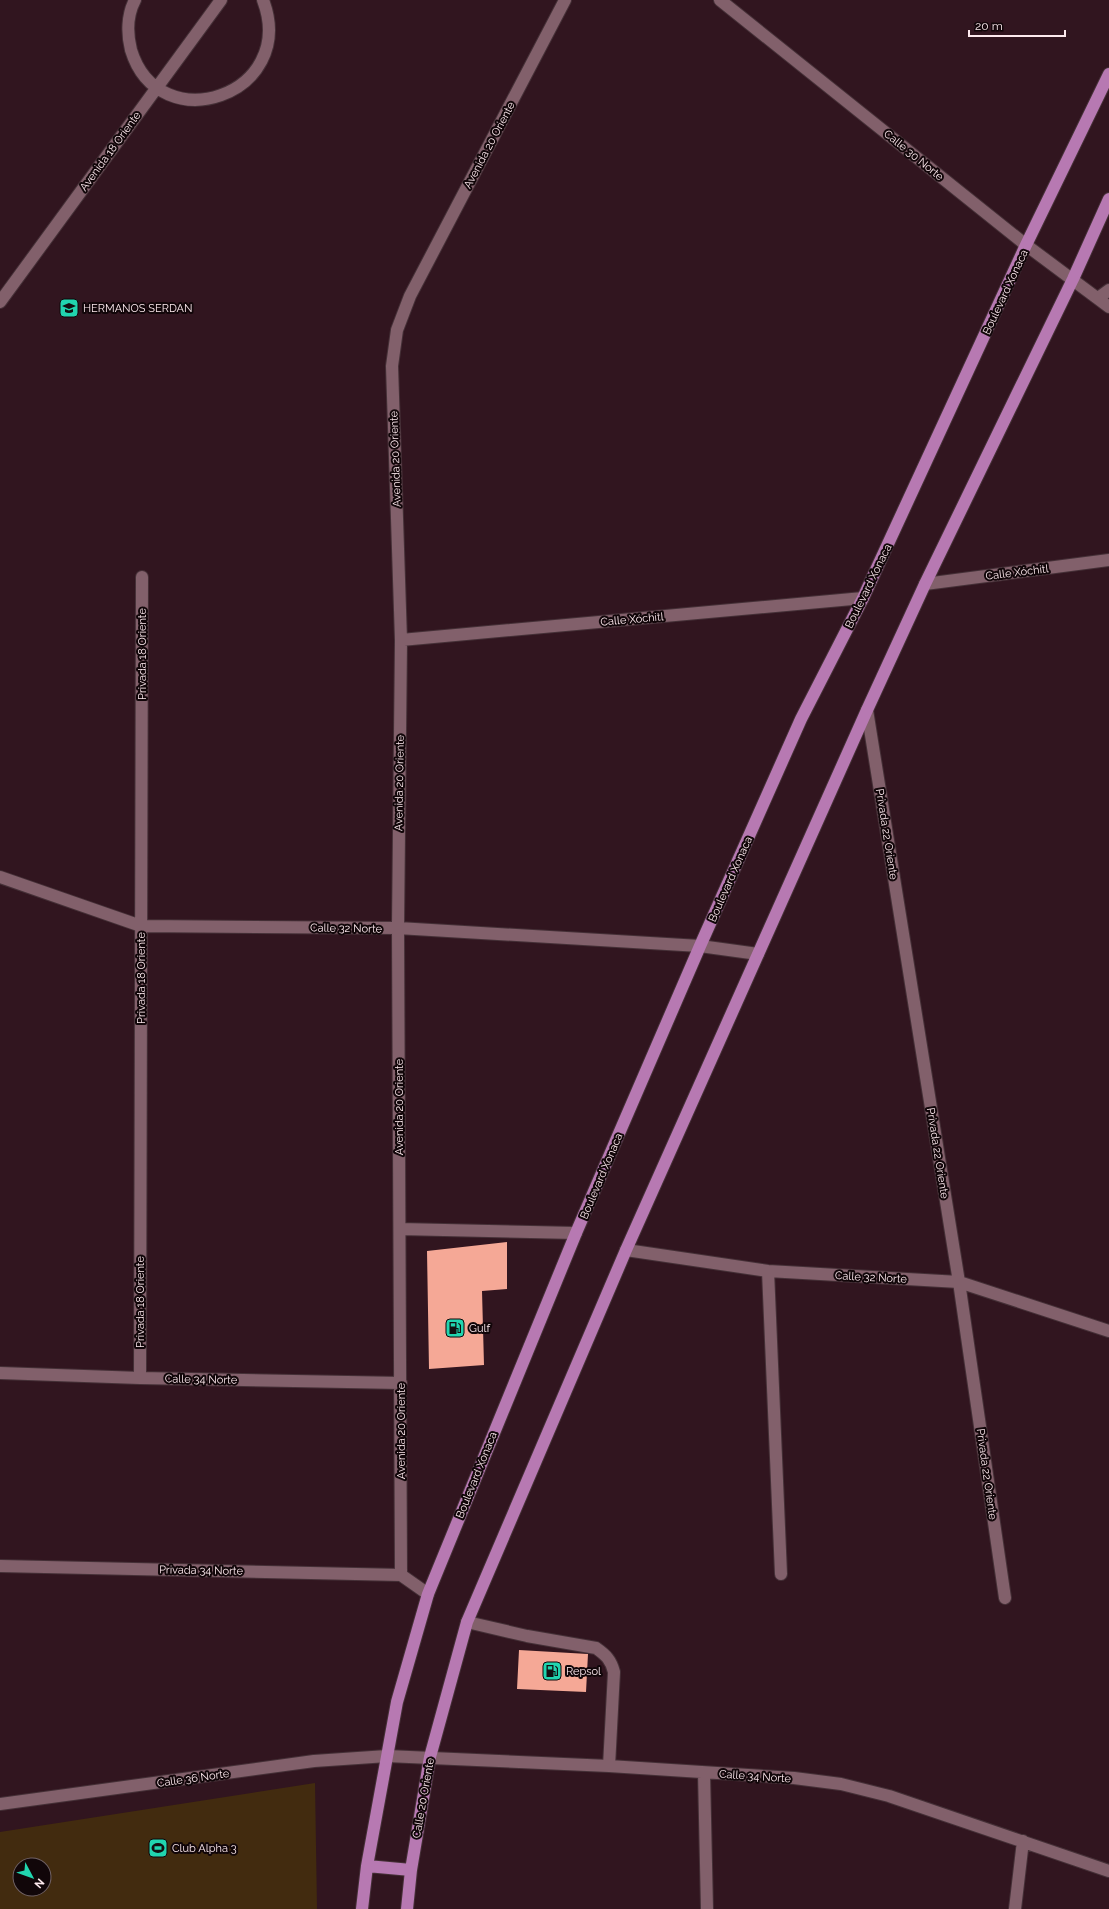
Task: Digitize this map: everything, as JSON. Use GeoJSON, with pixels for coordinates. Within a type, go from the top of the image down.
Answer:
{"type":"FeatureCollection","features":[{"type":"Feature","properties":{"kind":"main road","name":"Boulevard Xonaca"},"geometry":{"type":"LineString","coordinates":[[388,1756],[397,1702],[428,1594],[576,1233],[700,946],[801,719],[863,598],[1026,245],[1109,74]]}},
{"type":"Feature","properties":{"kind":"main road"},"geometry":{"type":"LineString","coordinates":[[467,1622],[626,1250],[866,710],[925,584],[1073,280],[1109,199]]}},
{"type":"Feature","properties":{"kind":"main road","name":"Calle 20 Oriente"},"geometry":{"type":"LineString","coordinates":[[407,1909],[411,1870],[430,1757],[467,1622]]}},
{"type":"Feature","properties":{"kind":"main road"},"geometry":{"type":"LineString","coordinates":[[362,1909],[367,1866],[388,1756]]}},
{"type":"Feature","properties":{"kind":"main road"},"geometry":{"type":"LineString","coordinates":[[367,1866],[411,1870]]}},
{"type":"Feature","properties":{"kind":"street"},"geometry":{"type":"LineString","coordinates":[[135,0],[128,22],[129,41],[134,59],[144,74],[157,87],[179,97],[191,100],[210,99],[227,94],[243,84],[256,71],[264,54],[269,37],[268,18],[263,0]]}},
{"type":"Feature","properties":{"kind":"street","name":"Avenida 18 Oriente"},"geometry":{"type":"LineString","coordinates":[[0,302],[221,0]]}},
{"type":"Feature","properties":{"kind":"street","name":"Avenida 20 Oriente"},"geometry":{"type":"LineString","coordinates":[[401,1575],[402,1383],[398,928],[401,640],[392,366],[397,330],[410,296],[565,0]]}},
{"type":"Feature","properties":{"kind":"street","name":"Calle 30 Norte"},"geometry":{"type":"LineString","coordinates":[[720,0],[1026,245],[1109,307]]}},
{"type":"Feature","properties":{"kind":"street"},"geometry":{"type":"LineString","coordinates":[[1098,298],[1109,290]]}},
{"type":"Feature","properties":{"kind":"street","name":"Calle Xóchitl"},"geometry":{"type":"LineString","coordinates":[[925,584],[1109,560]]}},
{"type":"Feature","properties":{"kind":"street","name":"Privada 18 Oriente"},"geometry":{"type":"LineString","coordinates":[[140,1378],[142,577]]}},
{"type":"Feature","properties":{"kind":"street","name":"Calle Xóchitl"},"geometry":{"type":"LineString","coordinates":[[401,640],[863,598]]}},
{"type":"Feature","properties":{"kind":"street","name":"Privada 22 Oriente"},"geometry":{"type":"LineString","coordinates":[[866,710],[959,1282],[1005,1598]]}},
{"type":"Feature","properties":{"kind":"street","name":"Calle 32 Norte"},"geometry":{"type":"LineString","coordinates":[[0,877],[141,926],[398,928],[700,946],[758,954]]}},
{"type":"Feature","properties":{"kind":"street"},"geometry":{"type":"LineString","coordinates":[[400,1229],[576,1233]]}},
{"type":"Feature","properties":{"kind":"street","name":"Calle 32 Norte"},"geometry":{"type":"LineString","coordinates":[[626,1250],[768,1271],[959,1282],[1109,1331]]}},
{"type":"Feature","properties":{"kind":"street"},"geometry":{"type":"LineString","coordinates":[[768,1271],[781,1574]]}},
{"type":"Feature","properties":{"kind":"street","name":"Calle 34 Norte"},"geometry":{"type":"LineString","coordinates":[[0,1373],[140,1378],[402,1383]]}},
{"type":"Feature","properties":{"kind":"street","name":"Privada 34 Norte"},"geometry":{"type":"LineString","coordinates":[[0,1566],[401,1575]]}},
{"type":"Feature","properties":{"kind":"street"},"geometry":{"type":"LineString","coordinates":[[401,1575],[428,1594]]}},
{"type":"Feature","properties":{"kind":"street"},"geometry":{"type":"LineString","coordinates":[[467,1622],[527,1636],[596,1648],[605,1654],[611,1662],[614,1672],[609,1766]]}},
{"type":"Feature","properties":{"kind":"street","name":"Calle 34 Norte"},"geometry":{"type":"LineString","coordinates":[[388,1756],[609,1766],[794,1778],[841,1784],[889,1796],[1109,1871]]}},
{"type":"Feature","properties":{"kind":"street","name":"Calle 36 Norte"},"geometry":{"type":"LineString","coordinates":[[0,1804],[314,1761],[388,1756]]}},
{"type":"Feature","properties":{"kind":"street"},"geometry":{"type":"LineString","coordinates":[[704,1773],[707,1909]]}},
{"type":"Feature","properties":{"kind":"street"},"geometry":{"type":"LineString","coordinates":[[1015,1909],[1023,1841]]}},
{"type":"Feature","properties":{"kind":"shaded area","name":"Club Alpha 3"},"geometry":{"type":"Polygon","coordinates":[[[315,1783],[317,1909],[0,1909],[0,1832],[315,1783]]]}},
{"type":"Feature","properties":{"kind":"building","name":"Gulf"},"geometry":{"type":"Polygon","coordinates":[[[507,1242],[507,1289],[482,1291],[484,1365],[429,1369],[427,1251],[507,1242]]]}},
{"type":"Feature","properties":{"kind":"building","name":"Repsol"},"geometry":{"type":"Polygon","coordinates":[[[519,1650],[588,1654],[586,1692],[517,1689],[519,1650]]]}},
{"type":"Feature","properties":{"kind":"place","name":"HERMANOS SERDAN"},"geometry":{"type":"Point","coordinates":[69,308]}},
{"type":"Feature","properties":{"kind":"place","name":"Gulf"},"geometry":{"type":"Point","coordinates":[455,1328]}},
{"type":"Feature","properties":{"kind":"place","name":"Repsol"},"geometry":{"type":"Point","coordinates":[552,1671]}},
{"type":"Feature","properties":{"kind":"place","name":"Club Alpha 3"},"geometry":{"type":"Point","coordinates":[158,1848]}}]}
